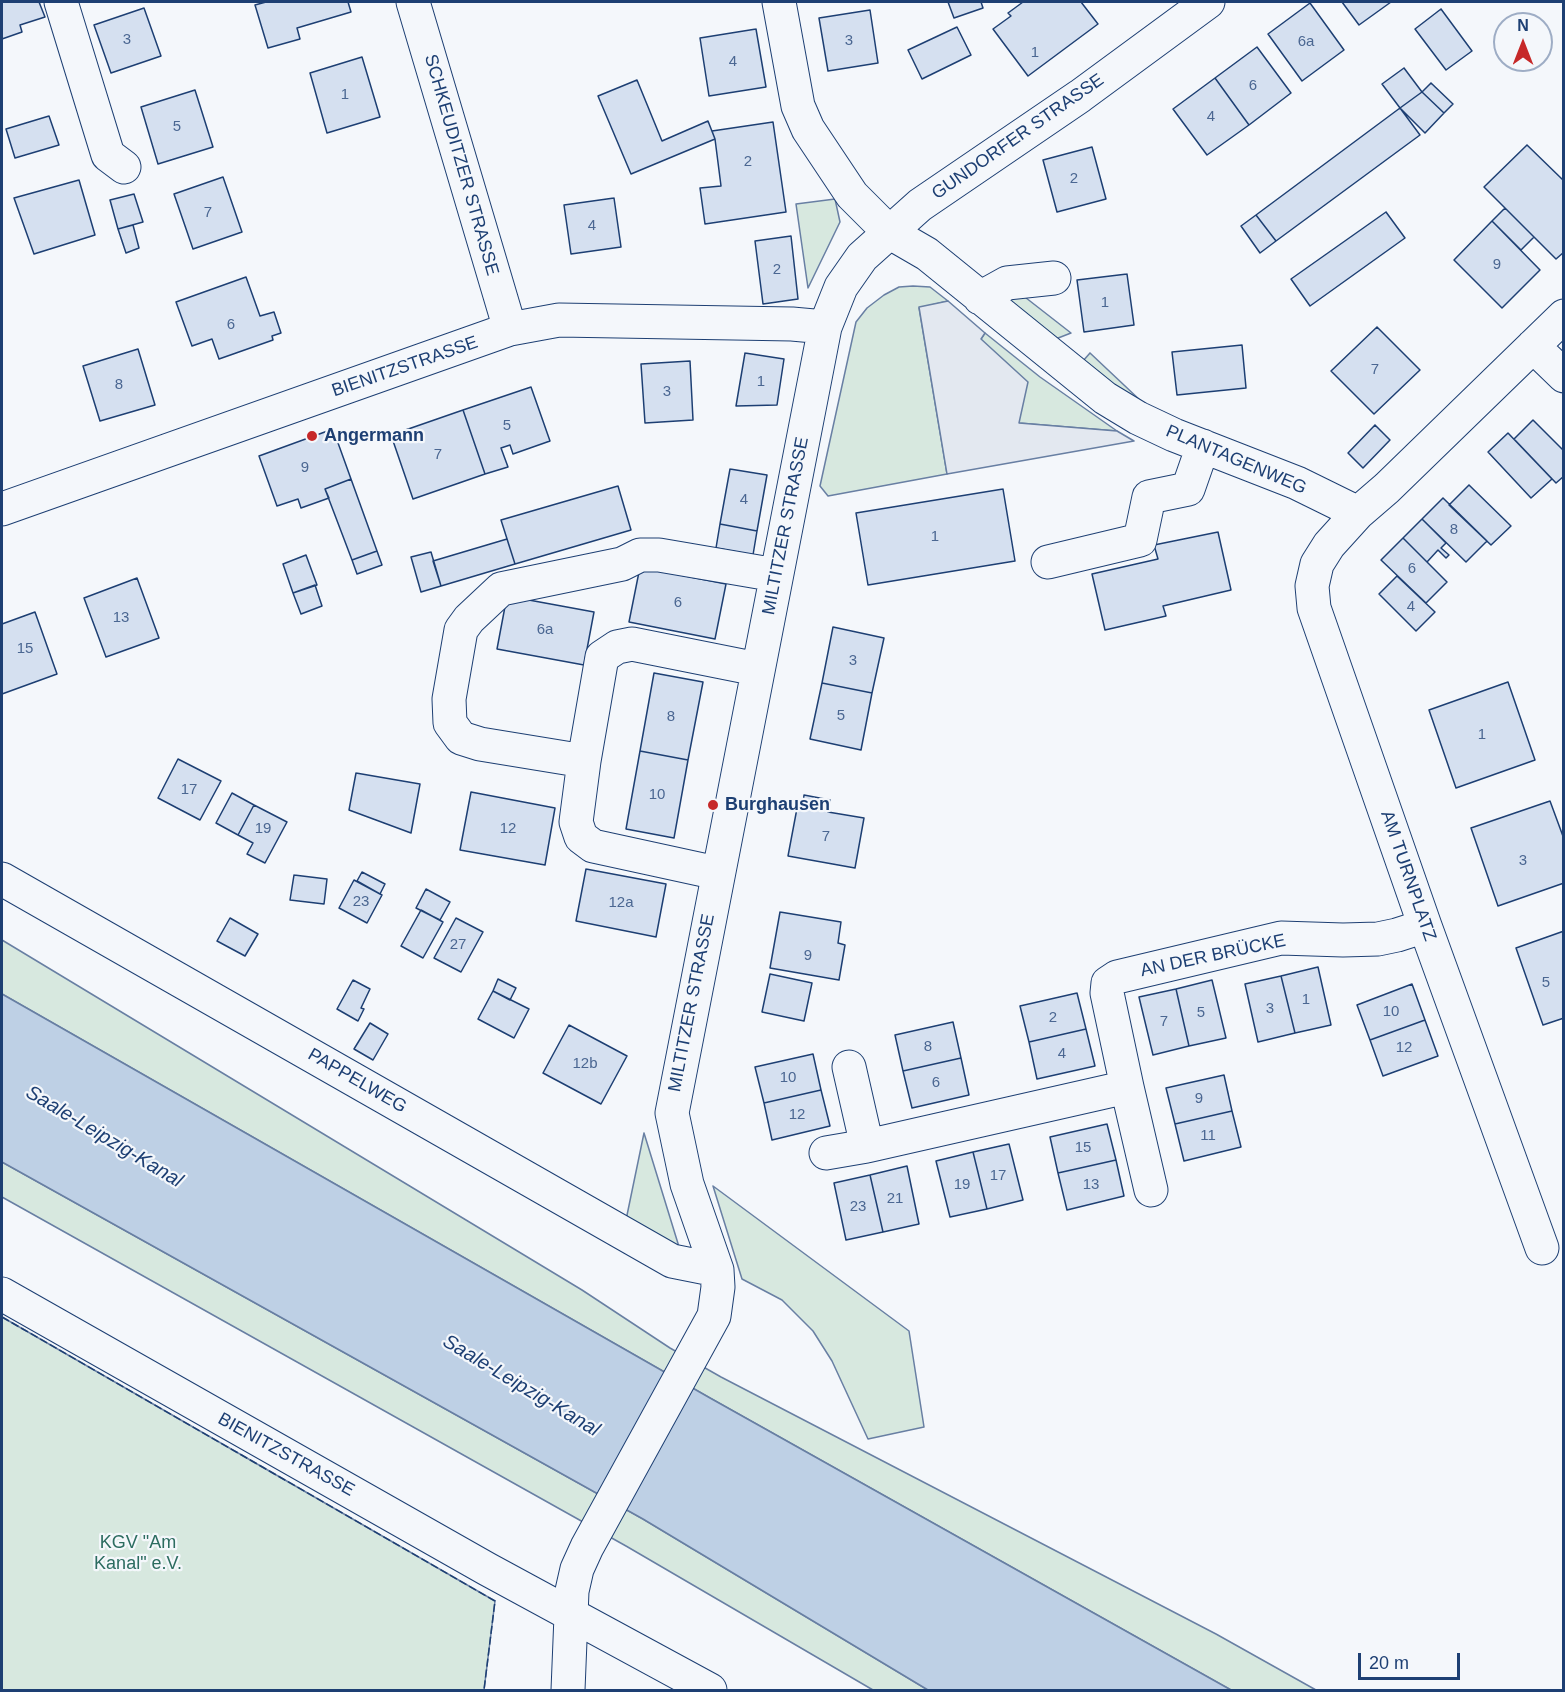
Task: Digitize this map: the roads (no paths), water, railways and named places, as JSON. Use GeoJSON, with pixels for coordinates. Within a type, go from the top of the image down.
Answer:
{"type":"FeatureCollection","features":[{"type":"Feature","properties":{"kind":"street"},"geometry":{"type":"LineString","coordinates":[[61,2],[108,155],[124,167]]}},
{"type":"Feature","properties":{"kind":"street","name":"SCHKEUDITZER STRASSE"},"geometry":{"type":"LineString","coordinates":[[413,2],[510,329]]}},
{"type":"Feature","properties":{"kind":"street","name":"PLANTAGENWEG"},"geometry":{"type":"LineString","coordinates":[[779,2],[798,106],[808,129],[852,195],[889,232],[927,254],[1105,398],[1138,417],[1203,446],[1297,483],[1358,513]]}},
{"type":"Feature","properties":{"kind":"street","name":"GUNDORFER STRASSE"},"geometry":{"type":"LineString","coordinates":[[841,287],[862,257],[920,205],[1080,96],[1208,2]]}},
{"type":"Feature","properties":{"kind":"street"},"geometry":{"type":"LineString","coordinates":[[980,298],[1007,283],[1054,278]]}},
{"type":"Feature","properties":{"kind":"street","name":"MILTITZER STRASSE"},"geometry":{"type":"LineString","coordinates":[[568,1690],[572,1591],[577,1569],[714,1316],[718,1287],[717,1270],[687,1184],[672,1113],[825,327],[841,287]]}},
{"type":"Feature","properties":{"kind":"street"},"geometry":{"type":"LineString","coordinates":[[1358,513],[1387,488],[1563,316]]}},
{"type":"Feature","properties":{"kind":"street","name":"BIENITZSTRASSE"},"geometry":{"type":"LineString","coordinates":[[2,509],[510,329],[559,320],[792,324],[825,327]]}},
{"type":"Feature","properties":{"kind":"street"},"geometry":{"type":"LineString","coordinates":[[1533,346],[1563,376]]}},
{"type":"Feature","properties":{"kind":"street"},"geometry":{"type":"LineString","coordinates":[[1048,562],[1140,540],[1149,497],[1188,489],[1203,446]]}},
{"type":"Feature","properties":{"kind":"street","name":"AM TURNPLATZ"},"geometry":{"type":"LineString","coordinates":[[1358,513],[1329,545],[1317,564],[1312,586],[1314,608],[1425,926],[1542,1248]]}},
{"type":"Feature","properties":{"kind":"street"},"geometry":{"type":"LineString","coordinates":[[584,761],[480,744],[461,738],[450,723],[449,699],[461,630],[469,619],[501,589],[622,564],[640,555],[659,555],[776,575]]}},
{"type":"Feature","properties":{"kind":"street"},"geometry":{"type":"LineString","coordinates":[[717,873],[593,846],[581,837],[576,822],[602,657],[617,647],[632,644],[758,669]]}},
{"type":"Feature","properties":{"kind":"street","name":"PAPPELWEG"},"geometry":{"type":"LineString","coordinates":[[2,879],[672,1261],[717,1270]]}},
{"type":"Feature","properties":{"kind":"street","name":"AN DER BRÜCKE"},"geometry":{"type":"LineString","coordinates":[[1151,1190],[1126,1087],[1107,993],[1108,983],[1117,978],[1281,938],[1378,939],[1425,926]]}},
{"type":"Feature","properties":{"kind":"street"},"geometry":{"type":"LineString","coordinates":[[849,1067],[867,1146]]}},
{"type":"Feature","properties":{"kind":"street"},"geometry":{"type":"LineString","coordinates":[[826,1153],[867,1146],[1126,1087]]}},
{"type":"Feature","properties":{"kind":"street","name":"BIENITZSTRASSE"},"geometry":{"type":"LineString","coordinates":[[2,1294],[487,1569],[710,1690]]}},
{"type":"Feature","properties":{"kind":"water","name":"Saale-Leipzig-Kanal"},"geometry":{"type":"Polygon","coordinates":[[[2,994],[710,1398],[1231,1690],[928,1690],[643,1519],[2,1162],[2,994]]]}},
{"type":"Feature","properties":{"kind":"place","name":"Angermann"},"geometry":{"type":"Point","coordinates":[312,436]}},
{"type":"Feature","properties":{"kind":"place","name":"Burghausen"},"geometry":{"type":"Point","coordinates":[713,805]}},
{"type":"Feature","properties":{"kind":"park label","name":"KGV \"Am Kanal\" e.V."},"geometry":{"type":"Point","coordinates":[138,1553]}}]}
